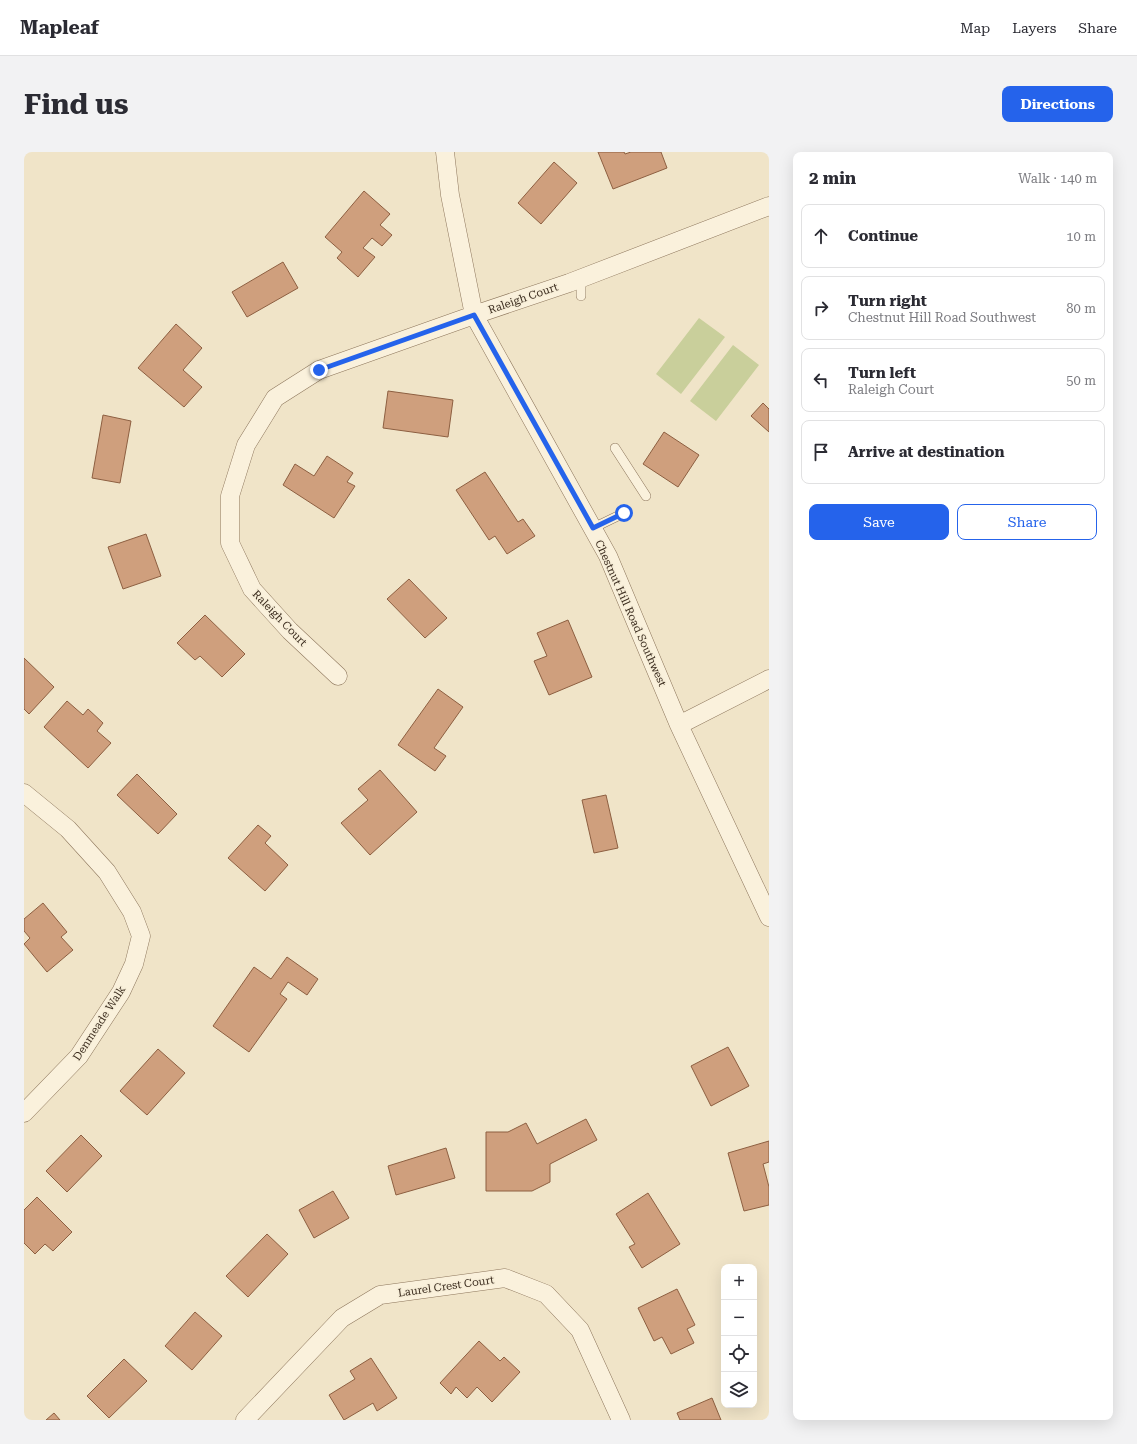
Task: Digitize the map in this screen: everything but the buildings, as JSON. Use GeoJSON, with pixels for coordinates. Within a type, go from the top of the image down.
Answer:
{"type":"FeatureCollection","features":[{"type":"Feature","properties":{"kind":"street","name":"Chestnut Hill Road Southwest"},"geometry":{"type":"LineString","coordinates":[[445,152],[450,195],[474,315],[608,556],[679,725],[769,917]]}},
{"type":"Feature","properties":{"kind":"street","name":"Raleigh Court"},"geometry":{"type":"LineString","coordinates":[[338,676],[290,631],[252,589],[230,542],[230,496],[246,445],[275,398],[319,370],[474,315],[581,287],[769,206]]}},
{"type":"Feature","properties":{"kind":"street"},"geometry":{"type":"LineString","coordinates":[[679,725],[769,679]]}},
{"type":"Feature","properties":{"kind":"street","name":"Denmeade Walk"},"geometry":{"type":"LineString","coordinates":[[24,793],[68,829],[107,872],[132,912],[141,936],[134,964],[121,992],[80,1056],[24,1113]]}},
{"type":"Feature","properties":{"kind":"street","name":"Laurel Crest Court"},"geometry":{"type":"LineString","coordinates":[[245,1420],[342,1318],[380,1295],[505,1278],[546,1294],[580,1330],[620,1420]]}},
{"type":"Feature","properties":{"kind":"lane"},"geometry":{"type":"LineString","coordinates":[[615,448],[646,496]]}},
{"type":"Feature","properties":{"kind":"lane"},"geometry":{"type":"LineString","coordinates":[[593,528],[624,513]]}},
{"type":"Feature","properties":{"kind":"green space"},"geometry":{"type":"Polygon","coordinates":[[[699,318],[725,337],[681,394],[656,374],[699,318]]]}},
{"type":"Feature","properties":{"kind":"green space"},"geometry":{"type":"Polygon","coordinates":[[[733,345],[759,365],[716,421],[690,401],[733,345]]]}},
{"type":"Feature","properties":{"kind":"route"},"geometry":{"type":"LineString","coordinates":[[319,370],[474,315],[593,528],[624,513]]}}]}
